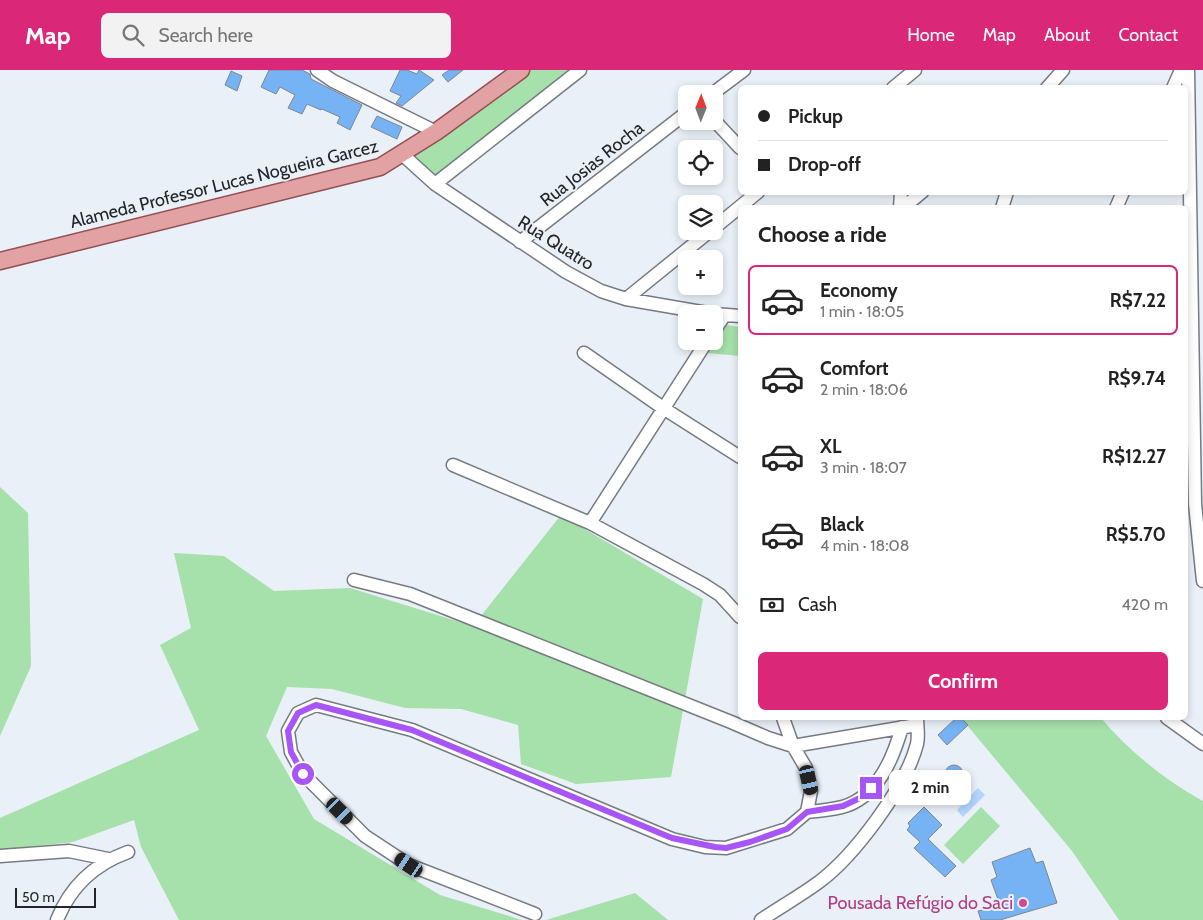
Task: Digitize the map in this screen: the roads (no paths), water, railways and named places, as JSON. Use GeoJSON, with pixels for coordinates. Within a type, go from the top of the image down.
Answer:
{"type":"FeatureCollection","features":[{"type":"Feature","properties":{"kind":"main road","name":"Alameda Professor Lucas Nogueira Garcez"},"geometry":{"type":"LineString","coordinates":[[0,261],[380,167],[403,155],[521,70]]}},
{"type":"Feature","properties":{"kind":"street"},"geometry":{"type":"LineString","coordinates":[[317,70],[334,81],[436,132]]}},
{"type":"Feature","properties":{"kind":"street"},"geometry":{"type":"LineString","coordinates":[[435,184],[580,70]]}},
{"type":"Feature","properties":{"kind":"street"},"geometry":{"type":"LineString","coordinates":[[723,86],[744,70]]}},
{"type":"Feature","properties":{"kind":"street"},"geometry":{"type":"LineString","coordinates":[[1049,85],[1063,70]]}},
{"type":"Feature","properties":{"kind":"street"},"geometry":{"type":"LineString","coordinates":[[1059,85],[1063,70]]}},
{"type":"Feature","properties":{"kind":"street"},"geometry":{"type":"LineString","coordinates":[[1174,85],[1182,70]]}},
{"type":"Feature","properties":{"kind":"street"},"geometry":{"type":"LineString","coordinates":[[1188,70],[1188,85]]}},
{"type":"Feature","properties":{"kind":"street"},"geometry":{"type":"LineString","coordinates":[[898,85],[910,78]]}},
{"type":"Feature","properties":{"kind":"street","name":"Rua Josias Rocha"},"geometry":{"type":"LineString","coordinates":[[520,242],[678,119]]}},
{"type":"Feature","properties":{"kind":"street"},"geometry":{"type":"LineString","coordinates":[[723,130],[738,146]]}},
{"type":"Feature","properties":{"kind":"street","name":"Rua Quatro"},"geometry":{"type":"LineString","coordinates":[[403,155],[435,184],[520,242],[601,291],[626,299],[678,308]]}},
{"type":"Feature","properties":{"kind":"street"},"geometry":{"type":"LineString","coordinates":[[742,205],[754,195]]}},
{"type":"Feature","properties":{"kind":"street"},"geometry":{"type":"LineString","coordinates":[[905,205],[918,195]]}},
{"type":"Feature","properties":{"kind":"street"},"geometry":{"type":"LineString","coordinates":[[1188,195],[1198,288],[1195,504],[1203,581]]}},
{"type":"Feature","properties":{"kind":"street"},"geometry":{"type":"LineString","coordinates":[[723,221],[738,208]]}},
{"type":"Feature","properties":{"kind":"street"},"geometry":{"type":"LineString","coordinates":[[626,299],[699,240]]}},
{"type":"Feature","properties":{"kind":"street","name":"Rua Quatro"},"geometry":{"type":"LineString","coordinates":[[723,315],[738,316]]}},
{"type":"Feature","properties":{"kind":"street"},"geometry":{"type":"LineString","coordinates":[[590,523],[701,350]]}},
{"type":"Feature","properties":{"kind":"street"},"geometry":{"type":"LineString","coordinates":[[584,353],[663,408],[738,456]]}},
{"type":"Feature","properties":{"kind":"street"},"geometry":{"type":"LineString","coordinates":[[453,465],[590,523],[703,584],[720,595],[738,615]]}},
{"type":"Feature","properties":{"kind":"street"},"geometry":{"type":"LineString","coordinates":[[354,580],[410,594],[768,738],[793,746],[902,727],[917,721],[918,742],[911,761],[887,803],[857,846],[820,882],[761,920]]}},
{"type":"Feature","properties":{"kind":"street"},"geometry":{"type":"LineString","coordinates":[[535,914],[409,865],[365,836],[303,774],[291,752],[288,731],[298,713],[316,705],[412,730],[672,838],[704,847],[726,848],[787,829],[807,812],[843,806],[862,797],[880,779],[896,748],[902,727]]}},
{"type":"Feature","properties":{"kind":"street"},"geometry":{"type":"LineString","coordinates":[[784,720],[793,746],[806,768],[812,791],[807,812]]}},
{"type":"Feature","properties":{"kind":"street"},"geometry":{"type":"LineString","coordinates":[[1170,720],[1203,744]]}},
{"type":"Feature","properties":{"kind":"street"},"geometry":{"type":"LineString","coordinates":[[0,856],[69,850],[108,859]]}},
{"type":"Feature","properties":{"kind":"street"},"geometry":{"type":"LineString","coordinates":[[57,920],[71,893],[108,859],[128,852]]}},
{"type":"Feature","properties":{"kind":"water"},"geometry":{"type":"Polygon","coordinates":[[[978,788],[985,795],[963,817],[957,810],[978,788]]]}},
{"type":"Feature","properties":{"kind":"place","name":"Pousada Refúgio do Saci"},"geometry":{"type":"Point","coordinates":[1023,903]}}]}
